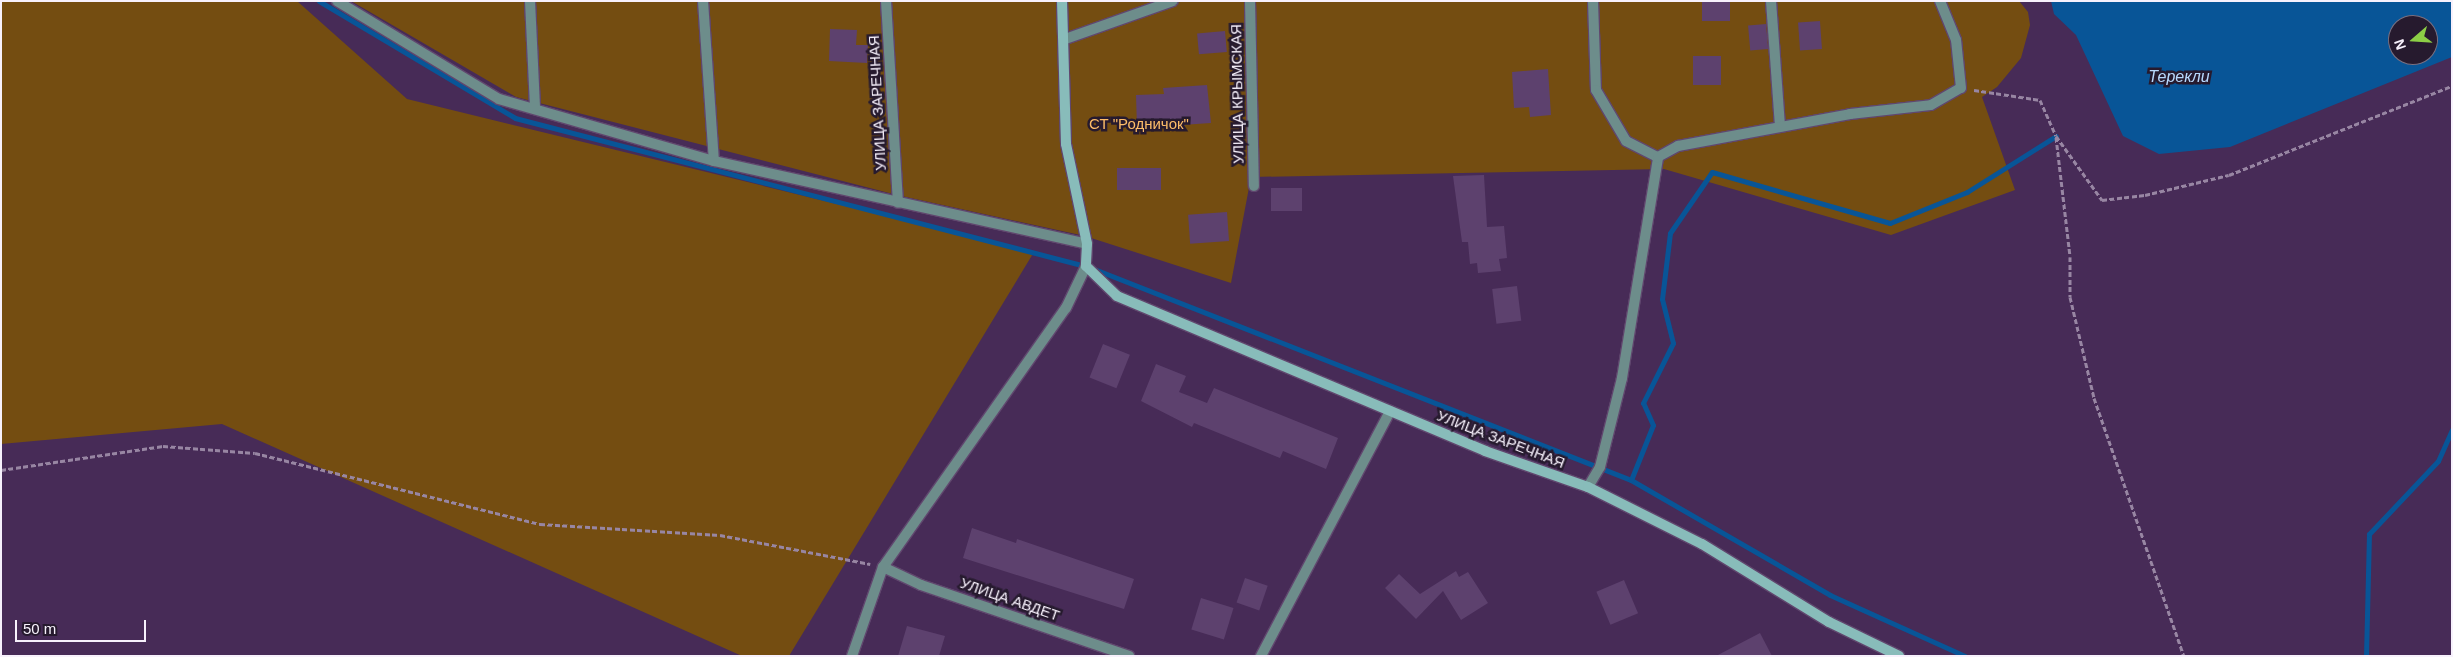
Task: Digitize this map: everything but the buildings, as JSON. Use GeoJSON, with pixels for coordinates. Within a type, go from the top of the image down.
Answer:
{"type":"FeatureCollection","features":[{"type":"Feature","properties":{"kind":"street"},"geometry":{"type":"LineString","coordinates":[[337,1],[499,99],[714,161],[1087,244]]}},
{"type":"Feature","properties":{"kind":"street"},"geometry":{"type":"LineString","coordinates":[[355,1],[355,13]]}},
{"type":"Feature","properties":{"kind":"street"},"geometry":{"type":"LineString","coordinates":[[530,1],[535,109]]}},
{"type":"Feature","properties":{"kind":"street"},"geometry":{"type":"LineString","coordinates":[[703,1],[714,161]]}},
{"type":"Feature","properties":{"kind":"street","name":"УЛИЦА ЗАРЕЧНАЯ"},"geometry":{"type":"LineString","coordinates":[[886,1],[898,202]]}},
{"type":"Feature","properties":{"kind":"street"},"geometry":{"type":"LineString","coordinates":[[852,656],[883,567],[1066,308],[1086,266],[1087,244],[1066,144],[1065,39],[1062,1]]}},
{"type":"Feature","properties":{"kind":"street"},"geometry":{"type":"LineString","coordinates":[[1065,39],[1173,1]]}},
{"type":"Feature","properties":{"kind":"street","name":"УЛИЦА КРЫМСКАЯ"},"geometry":{"type":"LineString","coordinates":[[1250,1],[1254,186]]}},
{"type":"Feature","properties":{"kind":"street"},"geometry":{"type":"LineString","coordinates":[[1593,1],[1596,90],[1626,141],[1658,156]]}},
{"type":"Feature","properties":{"kind":"street"},"geometry":{"type":"LineString","coordinates":[[1771,1],[1780,127]]}},
{"type":"Feature","properties":{"kind":"street"},"geometry":{"type":"LineString","coordinates":[[1658,156],[1678,146],[1850,114],[1930,105],[1960,88],[1956,40],[1940,1]]}},
{"type":"Feature","properties":{"kind":"street"},"geometry":{"type":"LineString","coordinates":[[1588,487],[1600,467],[1622,378],[1658,156]]}},
{"type":"Feature","properties":{"kind":"street","name":"УЛИЦА ЗАРЕЧНАЯ"},"geometry":{"type":"LineString","coordinates":[[1086,266],[1117,296],[1262,354],[1390,411],[1588,487],[1702,544],[1829,622],[1899,656]]}},
{"type":"Feature","properties":{"kind":"street"},"geometry":{"type":"LineString","coordinates":[[1261,656],[1390,411]]}},
{"type":"Feature","properties":{"kind":"street","name":"УЛИЦА АВДЕТ"},"geometry":{"type":"LineString","coordinates":[[883,567],[921,585],[1128,656]]}},
{"type":"Feature","properties":{"kind":"path"},"geometry":{"type":"LineString","coordinates":[[1960,88],[2040,100],[2056,136],[2102,200],[2145,195],[2229,175],[2452,86]]}},
{"type":"Feature","properties":{"kind":"path"},"geometry":{"type":"LineString","coordinates":[[2056,136],[2070,257],[2070,297],[2094,398],[2184,656]]}},
{"type":"Feature","properties":{"kind":"path"},"geometry":{"type":"LineString","coordinates":[[1,470],[163,446],[255,453],[540,524],[720,535],[883,567]]}},
{"type":"Feature","properties":{"kind":"green space"},"geometry":{"type":"Polygon","coordinates":[[[1,1],[297,1],[407,99],[1034,252],[789,656],[742,656],[222,424],[1,444],[1,1]]]}},
{"type":"Feature","properties":{"kind":"green space","name":"СТ \"Родничок\""},"geometry":{"type":"Polygon","coordinates":[[[351,1],[2019,1],[2028,12],[2030,25],[2021,58],[1997,87],[1982,97],[2015,190],[1891,235],[1664,169],[1251,177],[1231,283],[1085,236],[897,195],[516,97],[351,1]]]}},
{"type":"Feature","properties":{"kind":"water","name":"Терекли"},"geometry":{"type":"Polygon","coordinates":[[[2051,1],[2452,1],[2452,57],[2438,63],[2438,15],[2388,15],[2388,65],[2432,65],[2230,147],[2159,154],[2123,136],[2076,35],[2054,14],[2051,1]]]}},
{"type":"Feature","properties":{"kind":"waterway"},"geometry":{"type":"LineString","coordinates":[[319,1],[515,118],[1089,267],[1631,480],[1830,595],[1965,656]]}},
{"type":"Feature","properties":{"kind":"waterway"},"geometry":{"type":"LineString","coordinates":[[1631,480],[1653,425],[1643,403],[1673,343],[1662,299],[1670,233],[1712,172],[1890,223],[1967,192],[2056,136]]}},
{"type":"Feature","properties":{"kind":"waterway"},"geometry":{"type":"LineString","coordinates":[[2366,656],[2369,534],[2438,461],[2452,430]]}}]}
